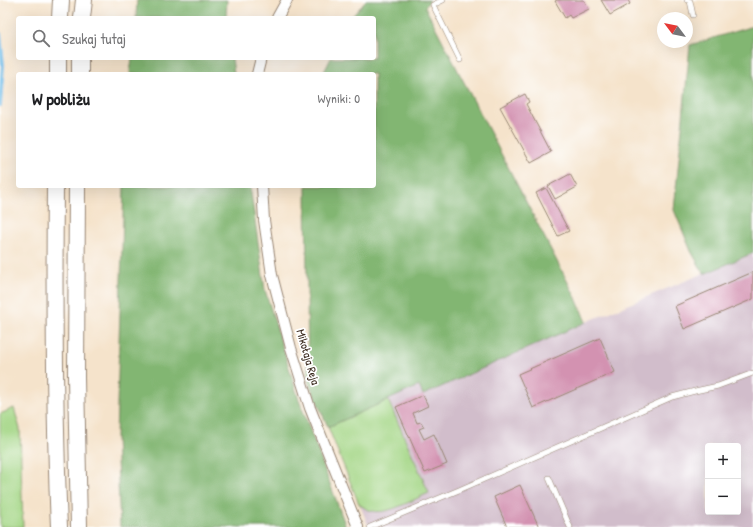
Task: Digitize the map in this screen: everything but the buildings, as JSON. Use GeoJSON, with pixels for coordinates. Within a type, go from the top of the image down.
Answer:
{"type":"FeatureCollection","features":[{"type":"Feature","properties":{"kind":"main road"},"geometry":{"type":"LineString","coordinates":[[60,16],[61,0]]}},
{"type":"Feature","properties":{"kind":"main road"},"geometry":{"type":"LineString","coordinates":[[82,16],[84,0]]}},
{"type":"Feature","properties":{"kind":"main road"},"geometry":{"type":"LineString","coordinates":[[58,60],[58,72]]}},
{"type":"Feature","properties":{"kind":"main road"},"geometry":{"type":"LineString","coordinates":[[80,60],[80,72]]}},
{"type":"Feature","properties":{"kind":"main road"},"geometry":{"type":"LineString","coordinates":[[55,188],[54,309],[56,455],[60,527]]}},
{"type":"Feature","properties":{"kind":"main road"},"geometry":{"type":"LineString","coordinates":[[77,188],[76,378],[79,527]]}},
{"type":"Feature","properties":{"kind":"street"},"geometry":{"type":"LineString","coordinates":[[278,16],[286,0]]}},
{"type":"Feature","properties":{"kind":"street"},"geometry":{"type":"LineString","coordinates":[[258,72],[260,60]]}},
{"type":"Feature","properties":{"kind":"street","name":"Mikołaja Reja"},"geometry":{"type":"LineString","coordinates":[[262,188],[264,220],[272,276],[291,348],[310,408],[358,527]]}},
{"type":"Feature","properties":{"kind":"lane"},"geometry":{"type":"LineString","coordinates":[[444,0],[433,5],[460,60]]}},
{"type":"Feature","properties":{"kind":"lane"},"geometry":{"type":"LineString","coordinates":[[687,0],[690,1],[692,12]]}},
{"type":"Feature","properties":{"kind":"lane"},"geometry":{"type":"LineString","coordinates":[[370,527],[672,398],[695,390],[718,386],[753,373]]}},
{"type":"Feature","properties":{"kind":"lane"},"geometry":{"type":"LineString","coordinates":[[549,478],[570,527]]}},
{"type":"Feature","properties":{"kind":"shaded area"},"geometry":{"type":"Polygon","coordinates":[[[753,253],[753,527],[369,527],[328,427],[419,386],[423,394],[586,322],[753,253]]]}},
{"type":"Feature","properties":{"kind":"green space"},"geometry":{"type":"Polygon","coordinates":[[[137,0],[227,0],[226,16],[136,16],[137,0]]]}},
{"type":"Feature","properties":{"kind":"green space"},"geometry":{"type":"Polygon","coordinates":[[[366,0],[430,0],[425,7],[576,298],[586,322],[423,395],[419,386],[328,427],[308,381],[306,188],[376,188],[376,72],[324,72],[330,60],[376,60],[376,16],[353,16],[366,0]]]}},
{"type":"Feature","properties":{"kind":"green space"},"geometry":{"type":"Polygon","coordinates":[[[753,26],[753,253],[704,274],[691,251],[674,210],[690,48],[693,48],[693,44],[753,26]]]}},
{"type":"Feature","properties":{"kind":"green space"},"geometry":{"type":"Polygon","coordinates":[[[132,60],[232,60],[234,72],[130,72],[132,60]]]}},
{"type":"Feature","properties":{"kind":"green space"},"geometry":{"type":"Polygon","coordinates":[[[124,188],[250,188],[265,290],[299,400],[346,527],[120,527],[116,437],[124,188]]]}},
{"type":"Feature","properties":{"kind":"green space"},"geometry":{"type":"Polygon","coordinates":[[[388,400],[429,493],[401,506],[379,512],[367,509],[359,504],[328,427],[388,400]]]}},
{"type":"Feature","properties":{"kind":"green space"},"geometry":{"type":"Polygon","coordinates":[[[14,408],[20,429],[23,527],[0,527],[0,414],[14,408]]]}},
{"type":"Feature","properties":{"kind":"waterway"},"geometry":{"type":"LineString","coordinates":[[0,34],[3,65],[0,105]]}}]}
